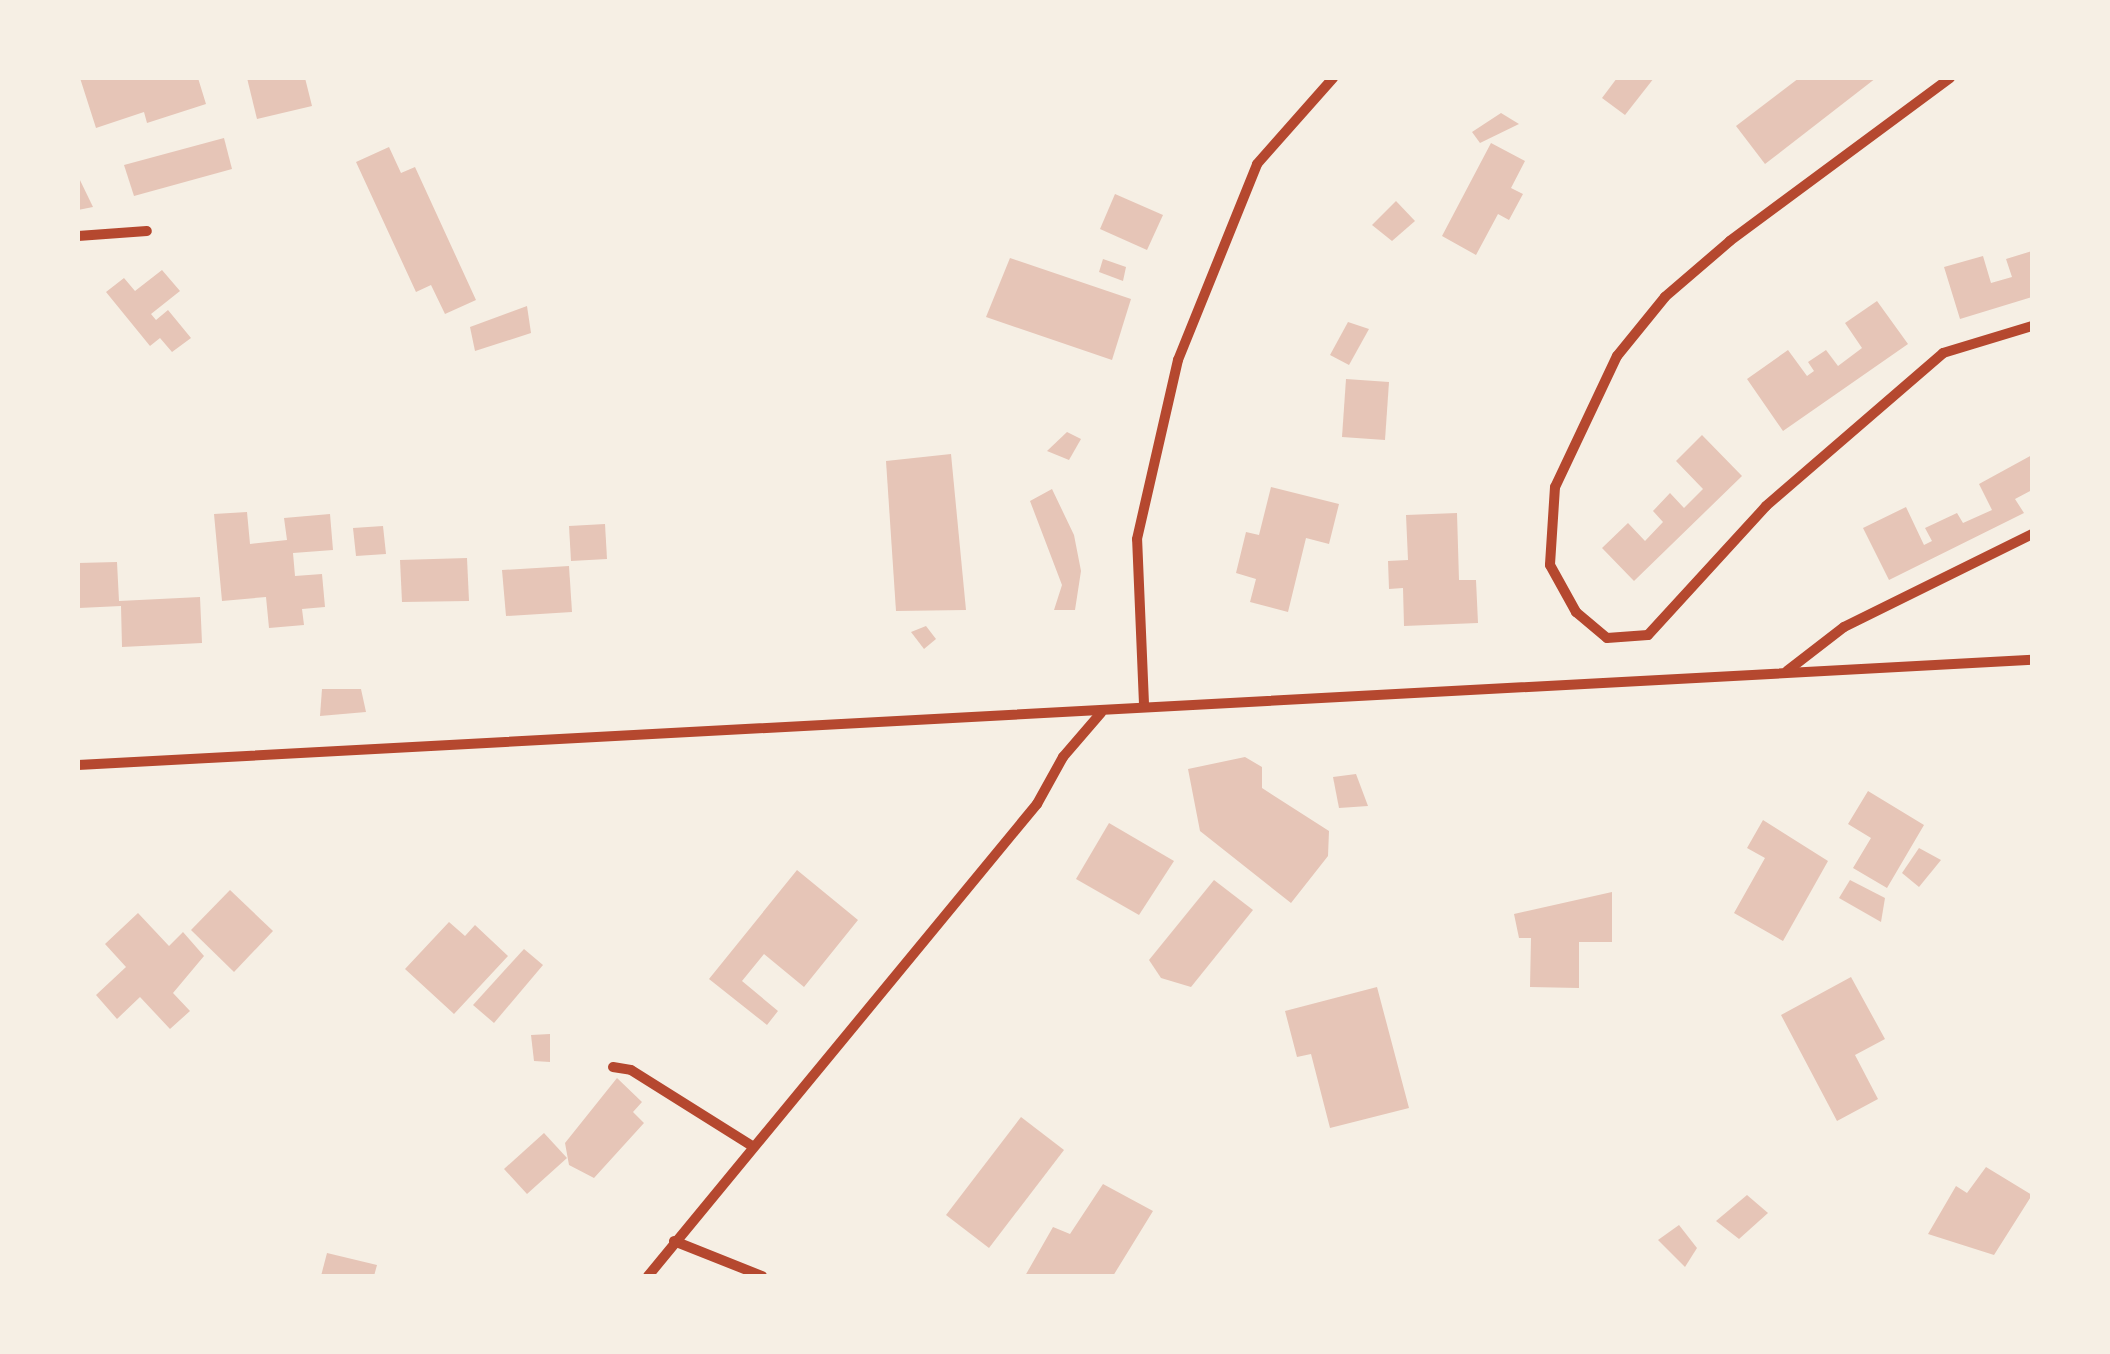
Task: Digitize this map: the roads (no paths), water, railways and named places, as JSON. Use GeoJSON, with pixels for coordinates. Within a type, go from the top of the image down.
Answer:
{"type":"FeatureCollection","features":[{"type":"Feature","properties":{"kind":"street"},"geometry":{"type":"LineString","coordinates":[[1144,704],[1137,539],[1178,360],[1256,164],[1333,78]]}},
{"type":"Feature","properties":{"kind":"street"},"geometry":{"type":"LineString","coordinates":[[1950,78],[1730,241],[1665,297],[1617,356],[1555,488],[1550,564],[1576,612],[1607,638],[1648,636],[1766,506],[1943,353],[2032,326]]}},
{"type":"Feature","properties":{"kind":"street"},"geometry":{"type":"LineString","coordinates":[[78,236],[147,231]]}},
{"type":"Feature","properties":{"kind":"street"},"geometry":{"type":"LineString","coordinates":[[1786,672],[1844,627],[2032,534]]}},
{"type":"Feature","properties":{"kind":"street"},"geometry":{"type":"LineString","coordinates":[[78,765],[1102,713],[1144,704],[2032,660]]}},
{"type":"Feature","properties":{"kind":"street"},"geometry":{"type":"LineString","coordinates":[[648,1276],[1037,804],[1063,757],[1102,713]]}},
{"type":"Feature","properties":{"kind":"street"},"geometry":{"type":"LineString","coordinates":[[613,1067],[631,1070],[752,1146]]}},
{"type":"Feature","properties":{"kind":"street"},"geometry":{"type":"LineString","coordinates":[[674,1241],[762,1276]]}}]}
